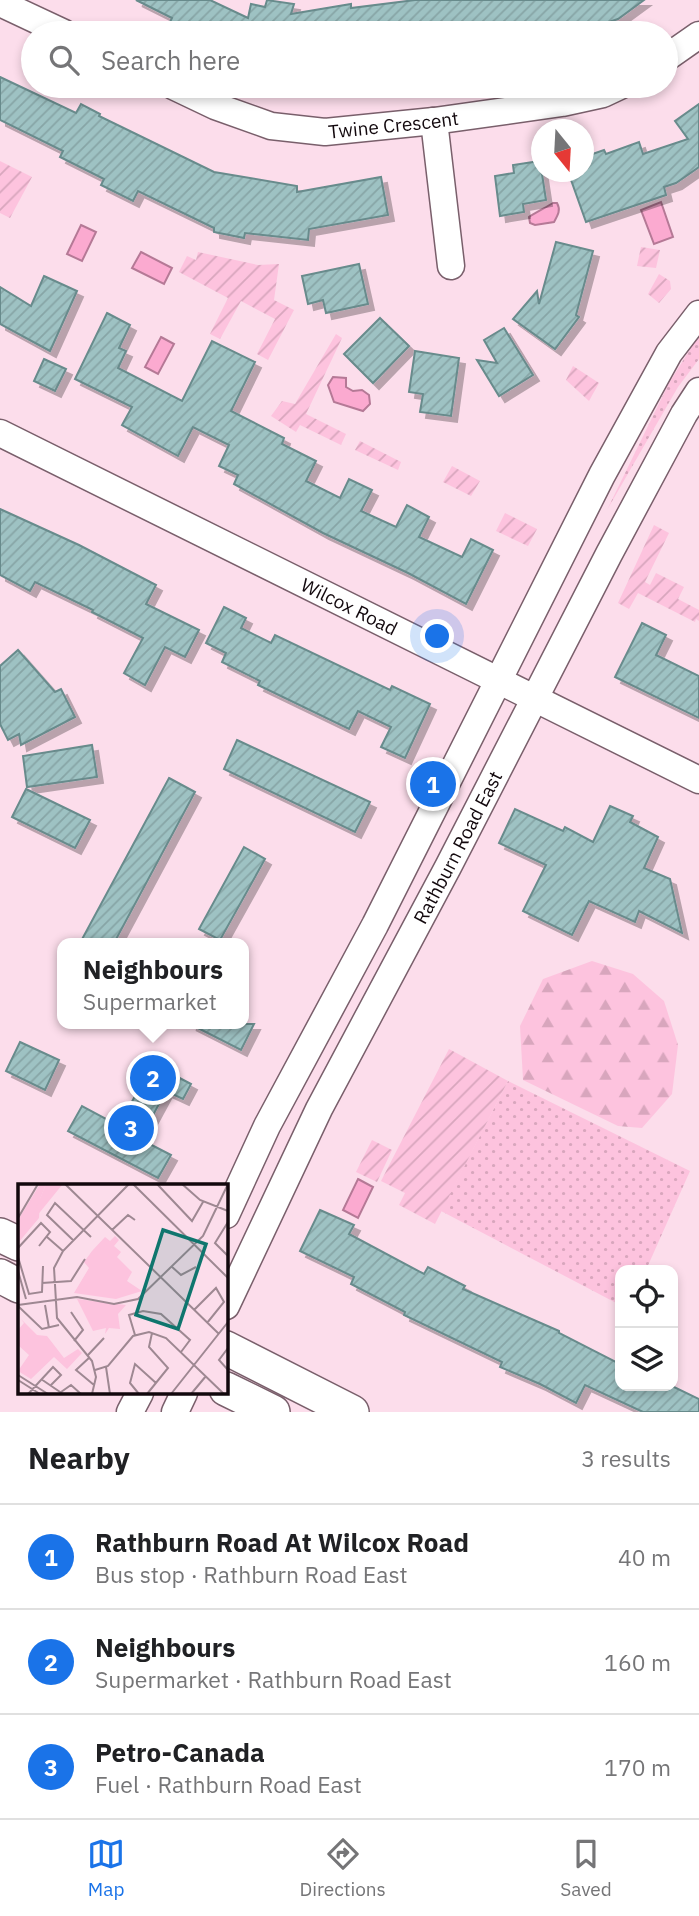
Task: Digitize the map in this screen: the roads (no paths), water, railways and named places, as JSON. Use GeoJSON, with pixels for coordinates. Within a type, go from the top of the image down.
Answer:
{"type":"FeatureCollection","features":[{"type":"Feature","properties":{"kind":"main road"},"geometry":{"type":"LineString","coordinates":[[0,1235],[18,1244]]}},
{"type":"Feature","properties":{"kind":"main road"},"geometry":{"type":"LineString","coordinates":[[0,1276],[18,1285]]}},
{"type":"Feature","properties":{"kind":"main road"},"geometry":{"type":"LineString","coordinates":[[228,1349],[352,1412]]}},
{"type":"Feature","properties":{"kind":"main road"},"geometry":{"type":"LineString","coordinates":[[228,1390],[273,1412]]}},
{"type":"Feature","properties":{"kind":"street"},"geometry":{"type":"LineString","coordinates":[[0,3],[38,21]]}},
{"type":"Feature","properties":{"kind":"street"},"geometry":{"type":"LineString","coordinates":[[678,50],[699,35]]}},
{"type":"Feature","properties":{"kind":"street","name":"Twine Crescent"},"geometry":{"type":"LineString","coordinates":[[198,98],[271,126],[325,132],[434,121],[585,98]]}},
{"type":"Feature","properties":{"kind":"street"},"geometry":{"type":"LineString","coordinates":[[434,121],[451,266]]}},
{"type":"Feature","properties":{"kind":"street","name":"Rathburn Road East"},"geometry":{"type":"LineString","coordinates":[[228,1211],[267,1126],[339,996],[601,475],[669,353],[699,314]]}},
{"type":"Feature","properties":{"kind":"street","name":"Rathburn Road East"},"geometry":{"type":"LineString","coordinates":[[228,1302],[319,1110],[615,542],[699,391]]}},
{"type":"Feature","properties":{"kind":"street","name":"Wilcox Road"},"geometry":{"type":"LineString","coordinates":[[0,433],[699,780]]}},
{"type":"Feature","properties":{"kind":"street"},"geometry":{"type":"LineString","coordinates":[[130,1412],[139,1394]]}},
{"type":"Feature","properties":{"kind":"street"},"geometry":{"type":"LineString","coordinates":[[175,1412],[184,1394]]}},
{"type":"Feature","properties":{"kind":"place","name":"Rathburn Road At Wilcox Road"},"geometry":{"type":"Point","coordinates":[433,784]}},
{"type":"Feature","properties":{"kind":"place","name":"Neighbours"},"geometry":{"type":"Point","coordinates":[153,1078]}},
{"type":"Feature","properties":{"kind":"place","name":"Petro-Canada"},"geometry":{"type":"Point","coordinates":[131,1128]}}]}
